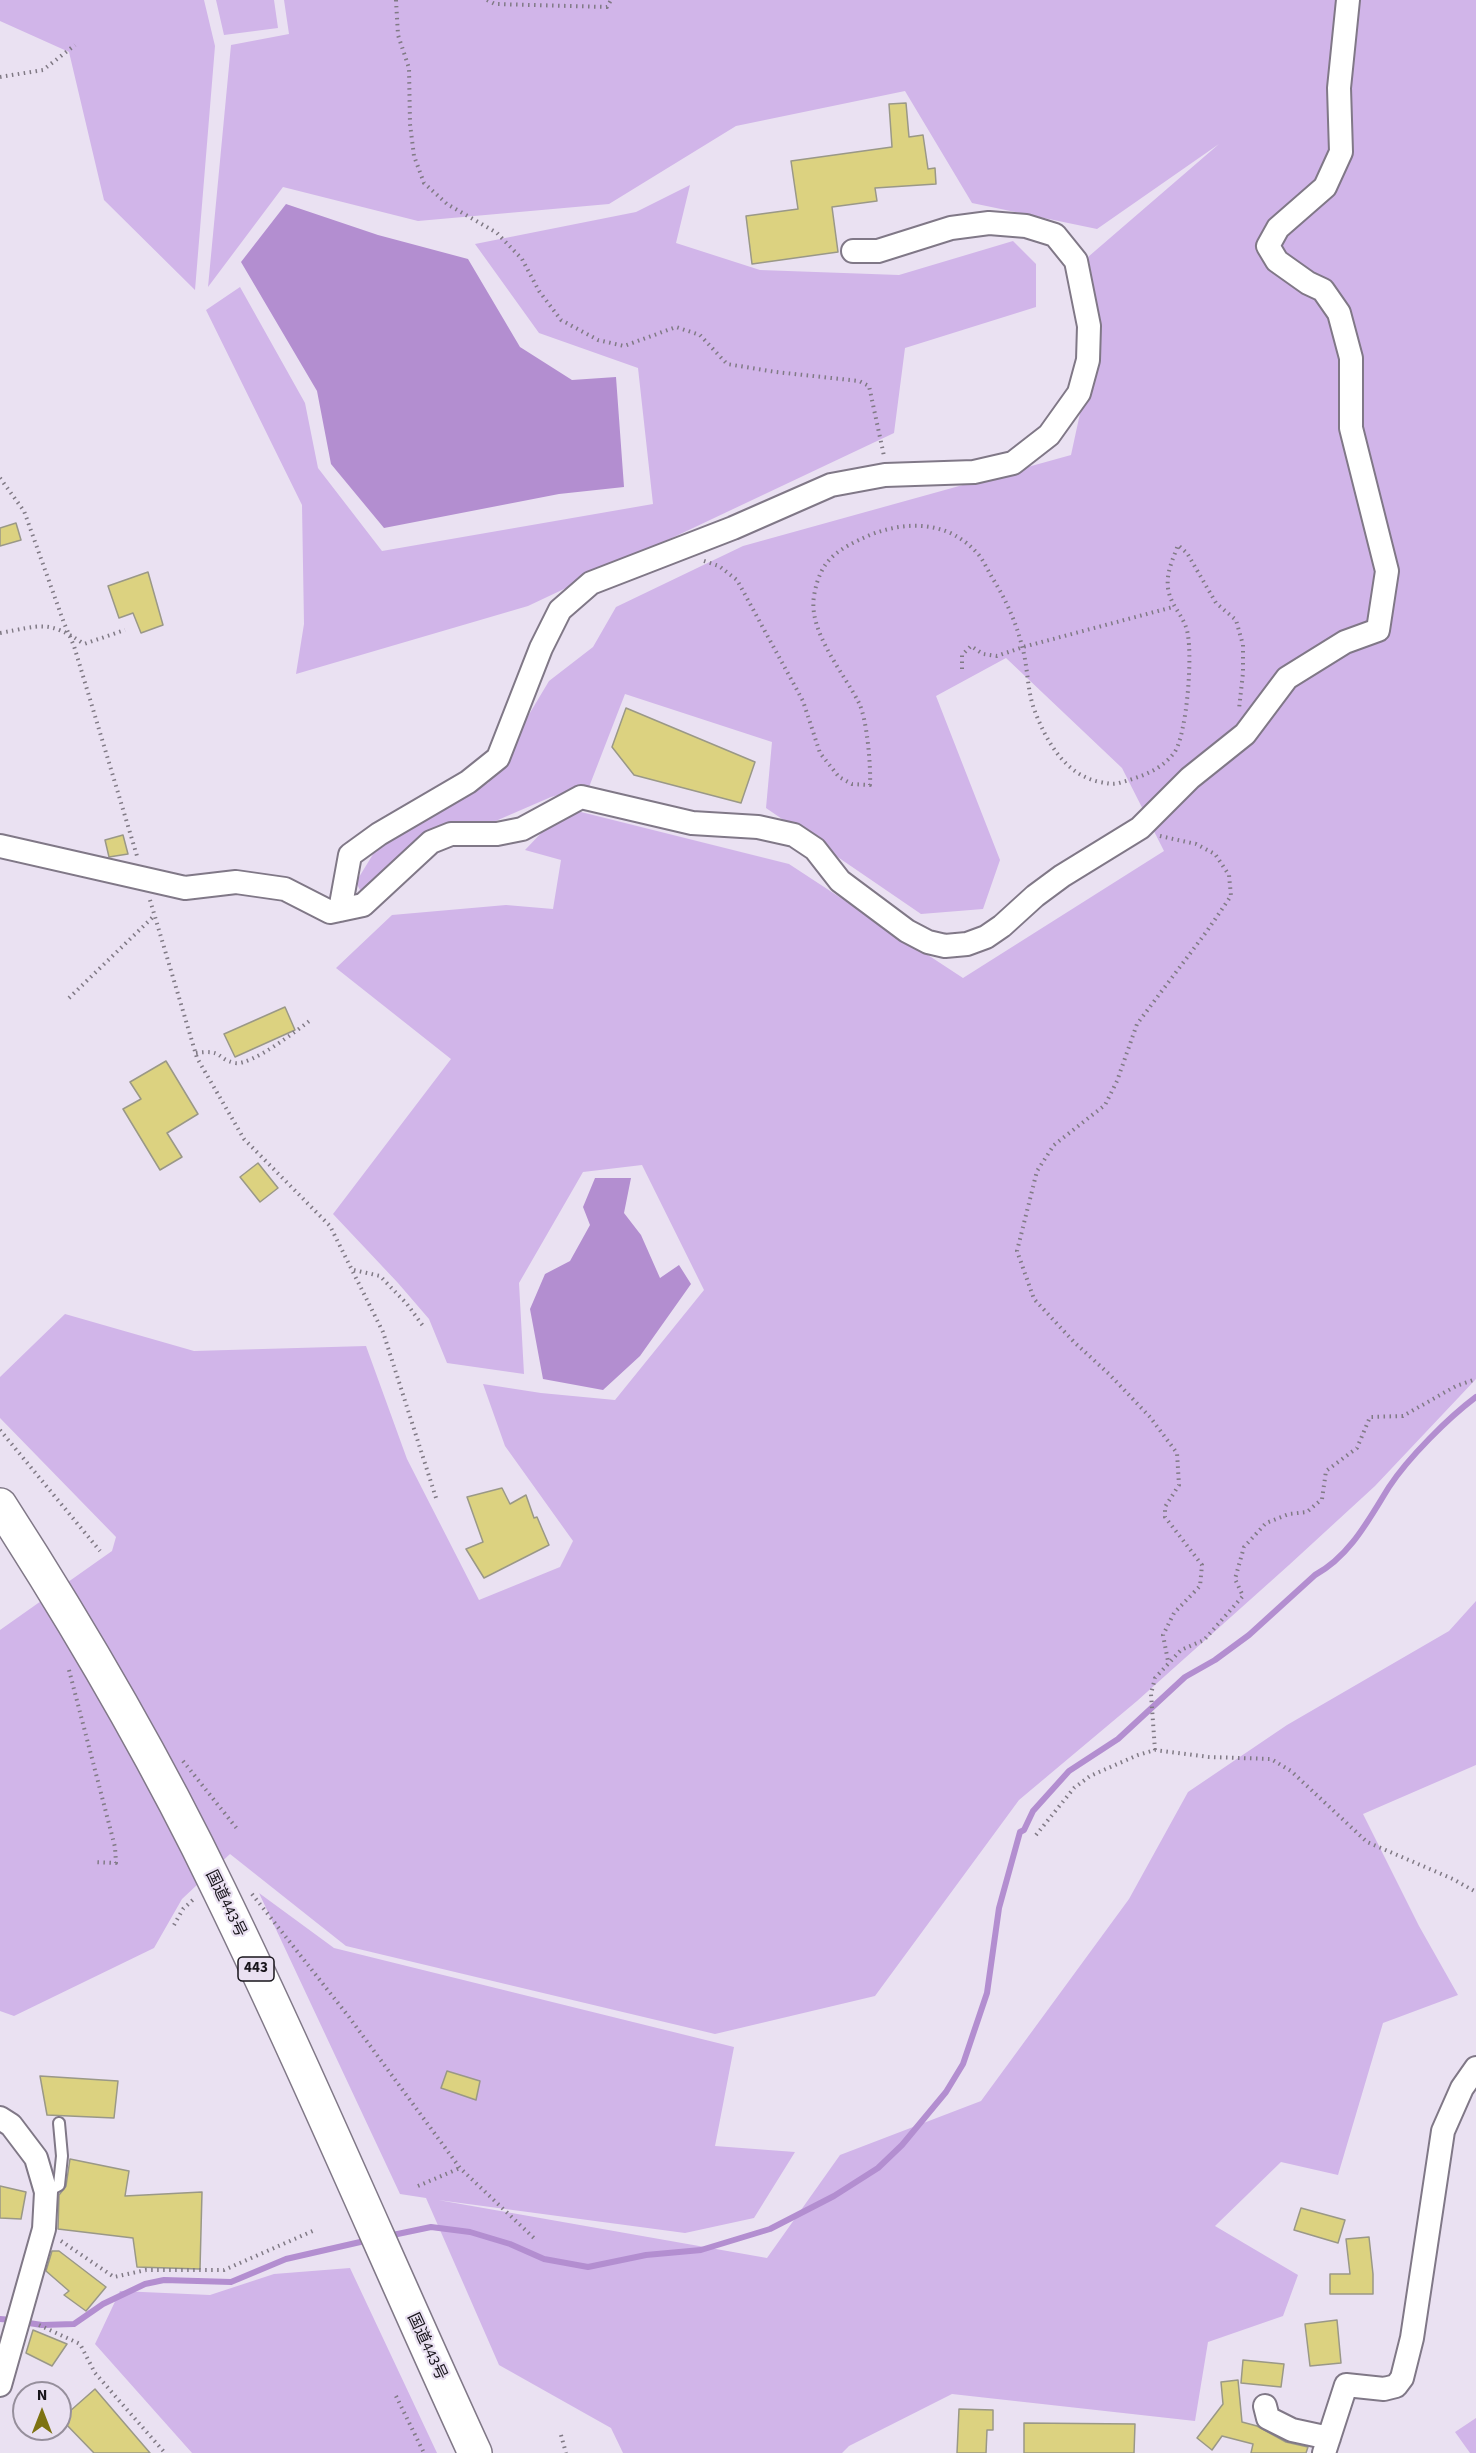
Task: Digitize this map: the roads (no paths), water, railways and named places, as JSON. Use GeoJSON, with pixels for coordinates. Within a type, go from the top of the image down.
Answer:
{"type":"FeatureCollection","features":[{"type":"Feature","properties":{"kind":"highway","name":"国道443号"},"geometry":{"type":"LineString","coordinates":[[0,1505],[74,1621],[153,1763],[217,1886],[475,2453]]}},
{"type":"Feature","properties":{"kind":"street"},"geometry":{"type":"LineString","coordinates":[[0,846],[185,888],[236,882],[285,889],[330,912],[363,905],[431,842],[451,834],[497,834],[522,828],[581,796],[692,823],[758,827],[794,835],[815,849],[840,881],[907,931],[936,944],[967,944],[986,937],[1062,876],[1140,828],[1190,778],[1245,734],[1287,678],[1346,642],[1378,630],[1387,571],[1351,428],[1351,358],[1339,313],[1323,290],[1308,283],[1278,261],[1268,246],[1278,228],[1325,187],[1341,152],[1339,88],[1348,0]]}},
{"type":"Feature","properties":{"kind":"street"},"geometry":{"type":"LineString","coordinates":[[340,910],[350,855],[379,834],[468,782],[498,758],[542,648],[560,610],[591,583],[733,528],[831,485],[885,475],[974,472],[1013,463],[1049,435],[1079,393],[1088,360],[1089,326],[1076,261],[1055,235],[1026,225],[989,223],[951,228],[878,251],[854,251]]}},
{"type":"Feature","properties":{"kind":"street"},"geometry":{"type":"LineString","coordinates":[[1265,2406],[1268,2418],[1326,2445],[1346,2385],[1384,2389],[1396,2386],[1402,2378],[1412,2338],[1443,2131],[1462,2088],[1476,2068]]}},
{"type":"Feature","properties":{"kind":"street"},"geometry":{"type":"LineString","coordinates":[[0,2118],[11,2125],[36,2158],[46,2192],[44,2229],[0,2385]]}},
{"type":"Feature","properties":{"kind":"lane"},"geometry":{"type":"LineString","coordinates":[[46,2192],[59,2185],[62,2156],[59,2123]]}},
{"type":"Feature","properties":{"kind":"waterway"},"geometry":{"type":"LineString","coordinates":[[388,2236],[431,2227],[470,2232],[510,2244],[544,2259],[588,2267],[646,2255],[701,2250],[770,2229],[834,2196],[878,2168],[902,2145],[946,2092],[963,2064],[987,1993],[999,1908],[1020,1832],[1024,1830],[1033,1811],[1069,1771],[1118,1739],[1185,1677],[1215,1660],[1249,1635],[1315,1575],[1339,1558],[1358,1536],[1389,1487],[1417,1451],[1476,1397]]}},
{"type":"Feature","properties":{"kind":"waterway"},"geometry":{"type":"LineString","coordinates":[[22,2322],[42,2325],[74,2324],[103,2304],[145,2284],[164,2280],[231,2282],[286,2259],[369,2240]]}},
{"type":"Feature","properties":{"kind":"waterway"},"geometry":{"type":"LineString","coordinates":[[0,2319],[12,2320]]}}]}
